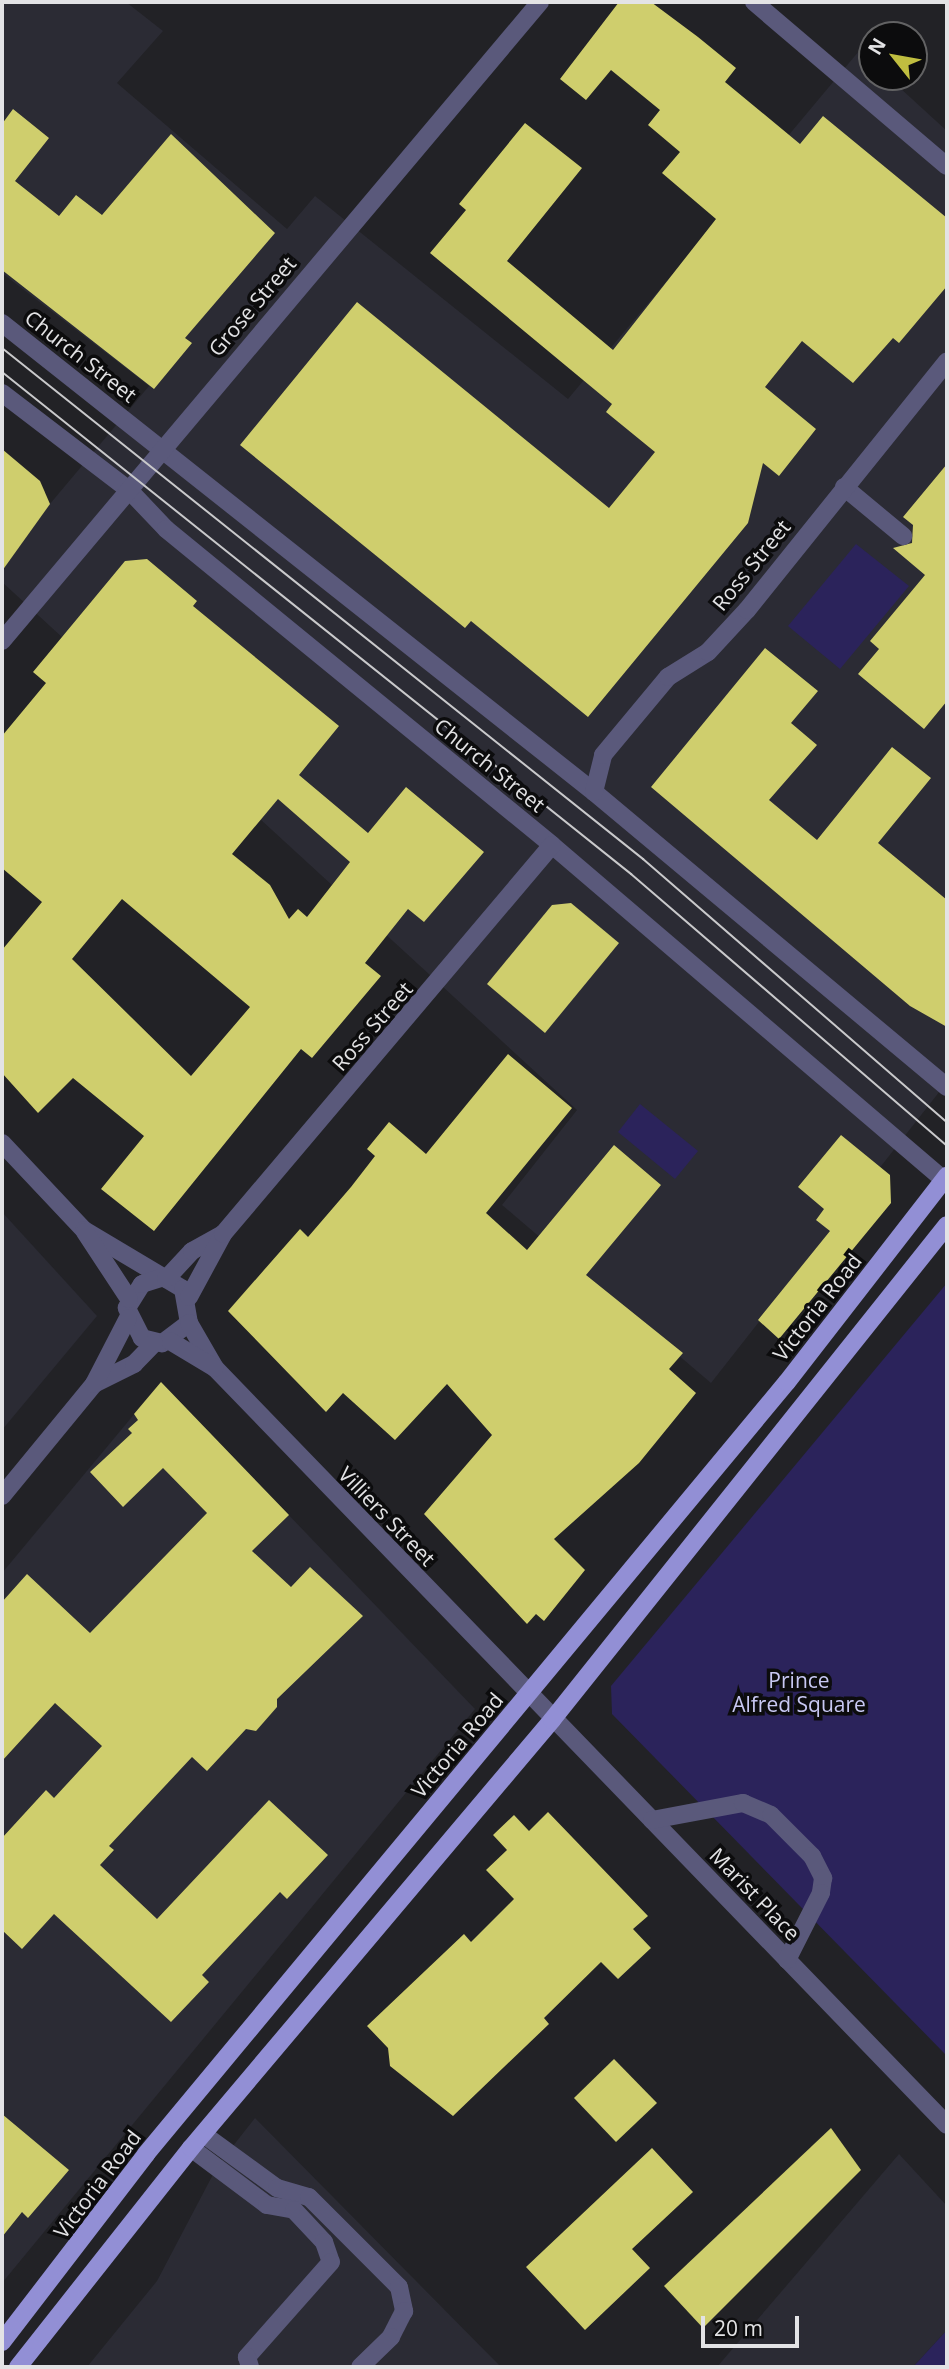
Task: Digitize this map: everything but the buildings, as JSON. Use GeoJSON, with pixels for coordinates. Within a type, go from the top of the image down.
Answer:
{"type":"FeatureCollection","features":[{"type":"Feature","properties":{"kind":"main road","name":"Victoria Road"},"geometry":{"type":"LineString","coordinates":[[2,2342],[146,2154],[527,1696],[946,1178]]}},
{"type":"Feature","properties":{"kind":"main road"},"geometry":{"type":"LineString","coordinates":[[18,2367],[191,2148],[552,1720],[947,1225]]}},
{"type":"Feature","properties":{"kind":"street","name":"Grose Street"},"geometry":{"type":"LineString","coordinates":[[2,641],[540,2]]}},
{"type":"Feature","properties":{"kind":"street"},"geometry":{"type":"LineString","coordinates":[[754,2],[947,166]]}},
{"type":"Feature","properties":{"kind":"street","name":"Church Street"},"geometry":{"type":"LineString","coordinates":[[2,323],[594,792],[947,1087]]}},
{"type":"Feature","properties":{"kind":"street","name":"Ross Street"},"geometry":{"type":"LineString","coordinates":[[594,792],[603,755],[668,677],[708,652],[947,361]]}},
{"type":"Feature","properties":{"kind":"street","name":"Church Street"},"geometry":{"type":"LineString","coordinates":[[2,393],[129,490],[166,529],[552,845],[946,1178]]}},
{"type":"Feature","properties":{"kind":"street"},"geometry":{"type":"LineString","coordinates":[[844,487],[903,536]]}},
{"type":"Feature","properties":{"kind":"street","name":"Ross Street"},"geometry":{"type":"LineString","coordinates":[[223,1234],[552,845]]}},
{"type":"Feature","properties":{"kind":"street"},"geometry":{"type":"LineString","coordinates":[[2,1143],[84,1230],[129,1299],[128,1318],[94,1384],[2,1496]]}},
{"type":"Feature","properties":{"kind":"street"},"geometry":{"type":"LineString","coordinates":[[84,1230],[189,1297]]}},
{"type":"Feature","properties":{"kind":"street"},"geometry":{"type":"LineString","coordinates":[[129,1299],[142,1284],[163,1279],[192,1251],[223,1234]]}},
{"type":"Feature","properties":{"kind":"street"},"geometry":{"type":"LineString","coordinates":[[215,1368],[190,1323],[189,1297],[223,1234]]}},
{"type":"Feature","properties":{"kind":"street"},"geometry":{"type":"LineString","coordinates":[[128,1318],[142,1338],[162,1342],[215,1368]]}},
{"type":"Feature","properties":{"kind":"street"},"geometry":{"type":"LineString","coordinates":[[94,1384],[134,1364],[190,1323]]}},
{"type":"Feature","properties":{"kind":"street","name":"Villiers Street"},"geometry":{"type":"LineString","coordinates":[[215,1368],[527,1696]]}},
{"type":"Feature","properties":{"kind":"street","name":"Marist Place"},"geometry":{"type":"LineString","coordinates":[[527,1696],[652,1820],[947,2125]]}},
{"type":"Feature","properties":{"kind":"street"},"geometry":{"type":"LineString","coordinates":[[652,1820],[743,1803],[771,1815],[804,1849],[819,1867],[821,1893],[787,1960]]}},
{"type":"Feature","properties":{"kind":"street"},"geometry":{"type":"LineString","coordinates":[[203,2134],[277,2188],[309,2197],[398,2287],[404,2311],[391,2337],[360,2367]]}},
{"type":"Feature","properties":{"kind":"street"},"geometry":{"type":"LineString","coordinates":[[191,2148],[267,2205],[294,2210],[324,2242],[331,2262]]}},
{"type":"Feature","properties":{"kind":"street"},"geometry":{"type":"LineString","coordinates":[[250,2367],[247,2357],[331,2262],[345,2248],[362,2251]]}},
{"type":"Feature","properties":{"kind":"shaded area"},"geometry":{"type":"Polygon","coordinates":[[[2,2],[126,2],[163,31],[117,83],[287,229],[315,196],[568,399],[858,52],[858,91],[903,91],[947,131],[947,1082],[711,1383],[502,1205],[577,1110],[2,582],[2,561],[149,386],[2,273],[2,2]]]}},
{"type":"Feature","properties":{"kind":"shaded area"},"geometry":{"type":"Polygon","coordinates":[[[2,1212],[97,1316],[2,1430],[2,1212]]]}},
{"type":"Feature","properties":{"kind":"shaded area"},"geometry":{"type":"Polygon","coordinates":[[[161,1382],[475,1709],[2,2283],[2,1573],[161,1382]]]}},
{"type":"Feature","properties":{"kind":"shaded area"},"geometry":{"type":"Polygon","coordinates":[[[255,2118],[501,2367],[87,2367],[157,2281],[218,2165],[255,2118]]]}},
{"type":"Feature","properties":{"kind":"shaded area"},"geometry":{"type":"Polygon","coordinates":[[[899,2154],[947,2206],[947,2330],[913,2367],[717,2367],[899,2154]]]}},
{"type":"Feature","properties":{"kind":"green space"},"geometry":{"type":"Polygon","coordinates":[[[856,544],[909,586],[840,669],[788,626],[856,544]]]}},
{"type":"Feature","properties":{"kind":"green space"},"geometry":{"type":"Polygon","coordinates":[[[640,1104],[698,1151],[675,1179],[618,1132],[640,1104]]]}},
{"type":"Feature","properties":{"kind":"green space","name":"Prince Alfred Square"},"geometry":{"type":"Polygon","coordinates":[[[947,1283],[947,2056],[612,1714],[611,1686],[947,1283]]]}},
{"type":"Feature","properties":{"kind":"green space"},"geometry":{"type":"Polygon","coordinates":[[[947,2330],[947,2367],[913,2367],[947,2330]]]}},
{"type":"Feature","properties":{"kind":"tram line"},"geometry":{"type":"LineString","coordinates":[[2,348],[643,859],[947,1122]]}},
{"type":"Feature","properties":{"kind":"tram line"},"geometry":{"type":"LineString","coordinates":[[2,372],[631,874],[947,1146]]}}]}
